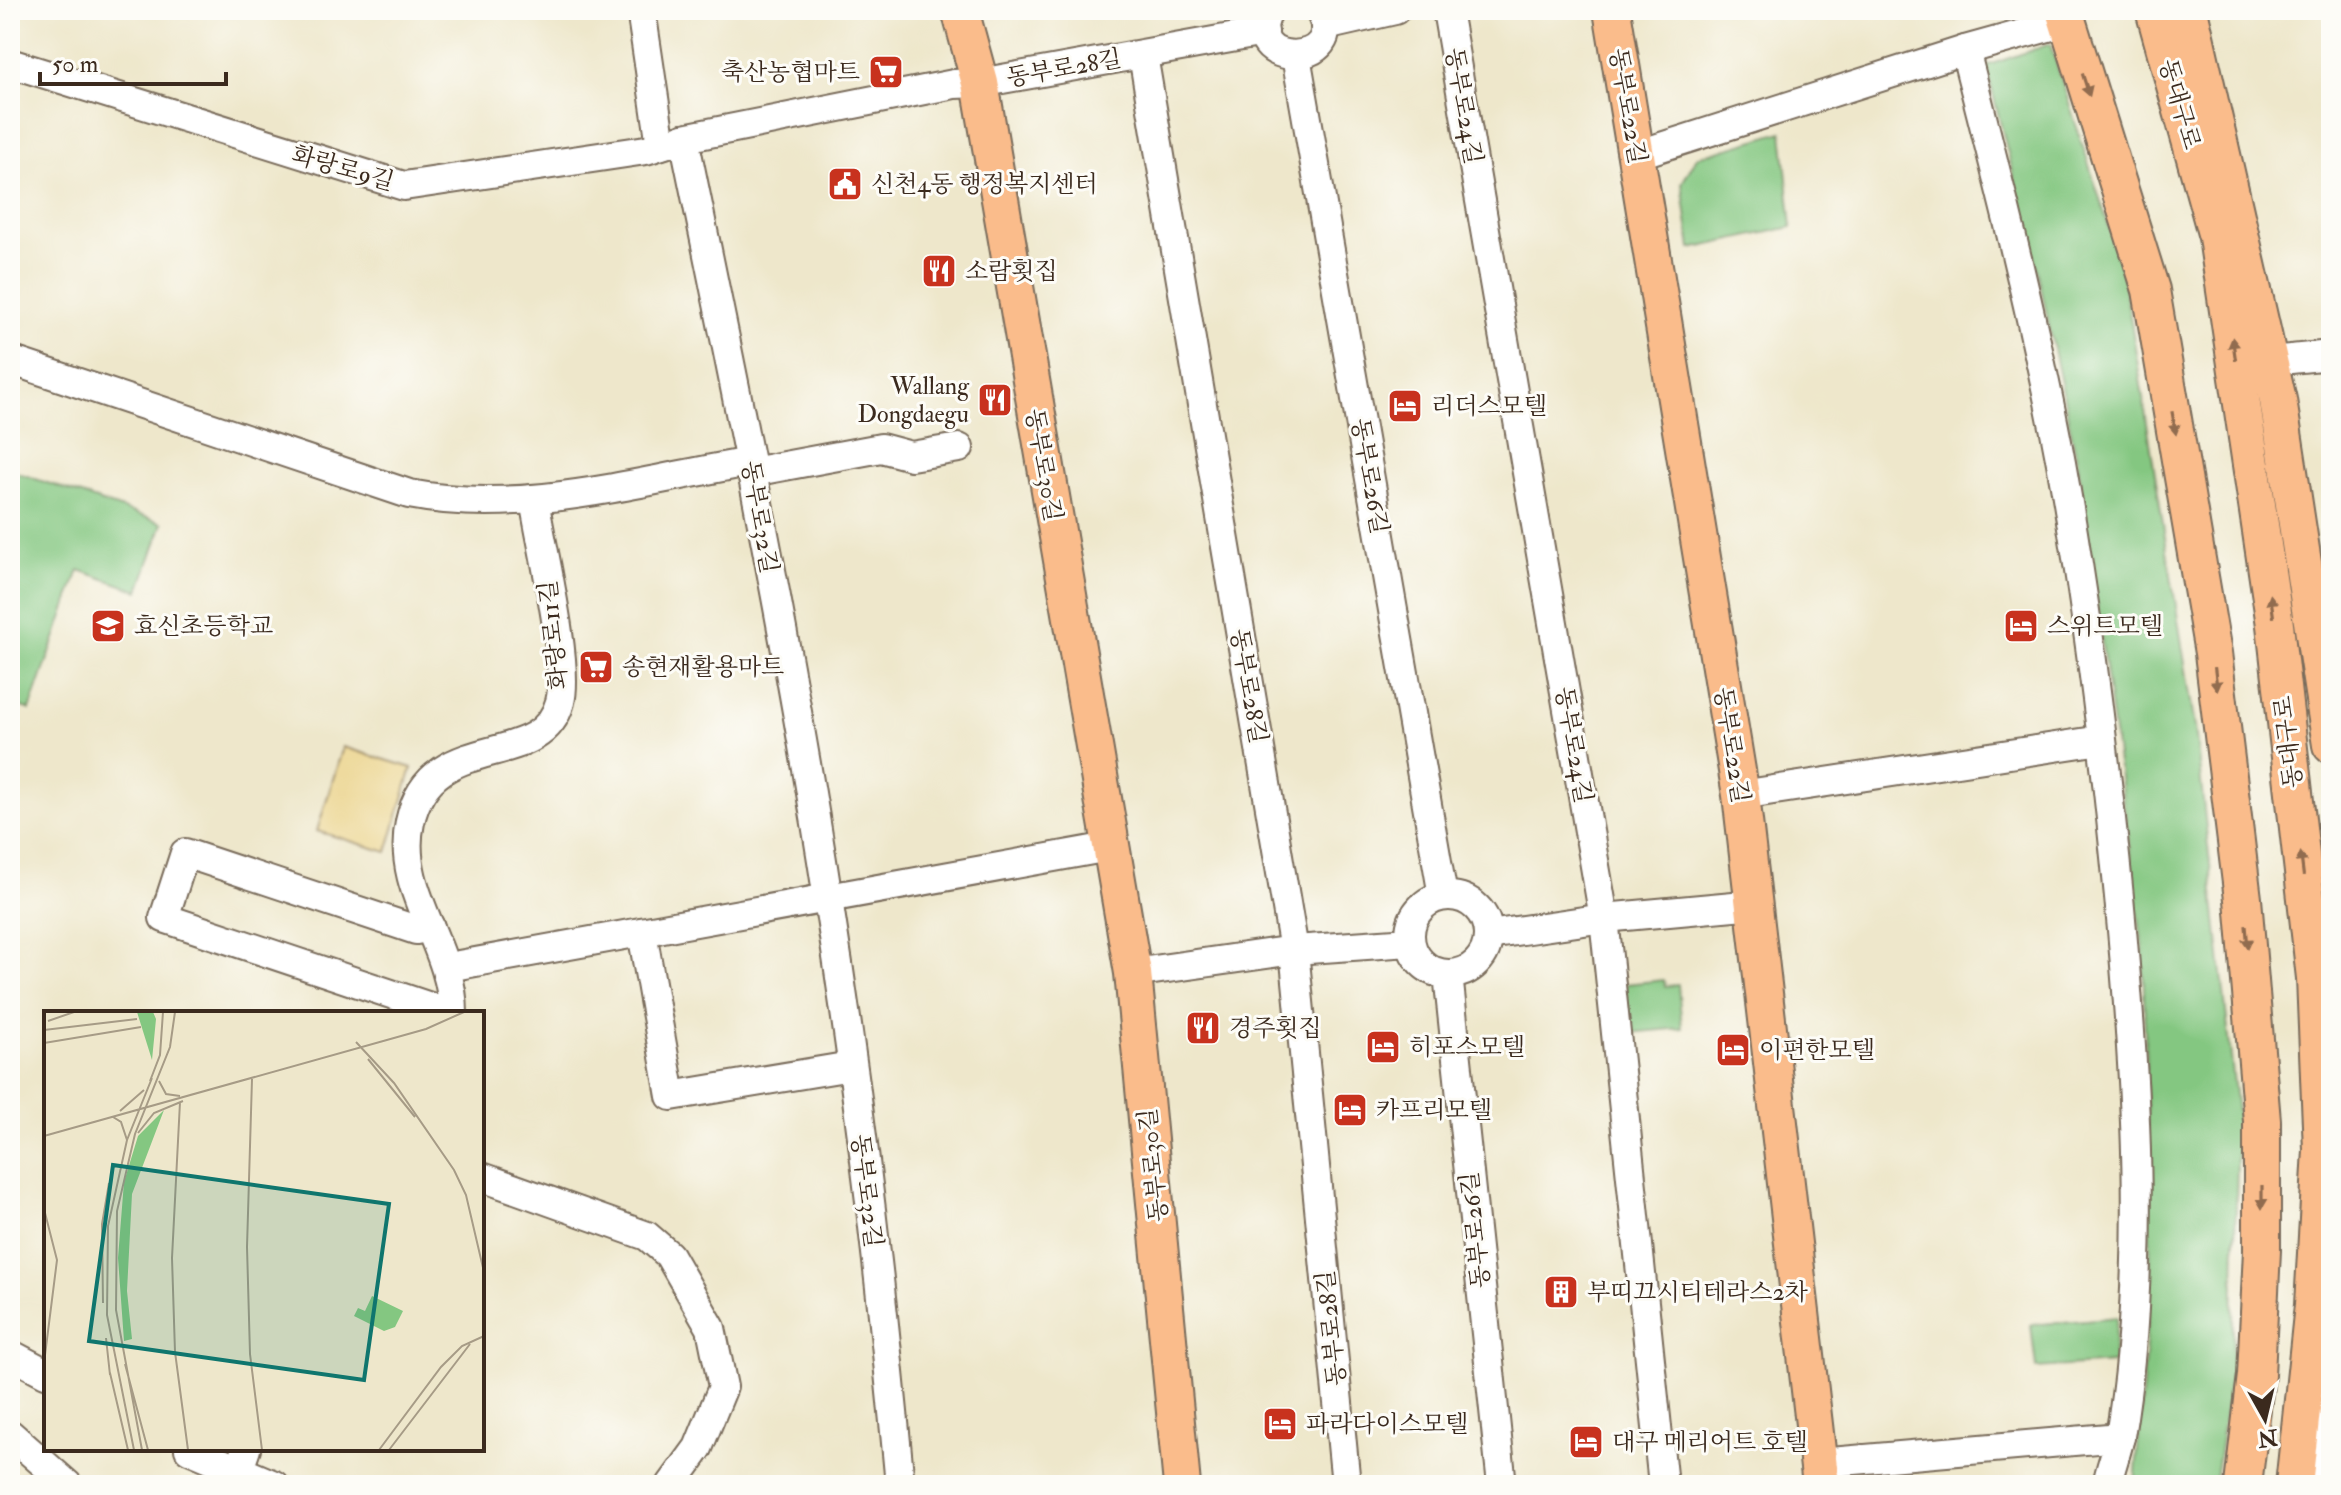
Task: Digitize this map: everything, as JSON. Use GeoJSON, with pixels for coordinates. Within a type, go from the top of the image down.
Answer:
{"type":"FeatureCollection","features":[{"type":"Feature","properties":{"kind":"main road","name":"동부로30길"},"geometry":{"type":"LineString","coordinates":[[960,10],[980,83],[1133,973],[1182,1485]]}},
{"type":"Feature","properties":{"kind":"main road","name":"동부로22길"},"geometry":{"type":"LineString","coordinates":[[1612,10],[1741,795],[1820,1474]]}},
{"type":"Feature","properties":{"kind":"main road","name":"동대구로"},"geometry":{"type":"LineString","coordinates":[[2154,10],[2217,237],[2273,609],[2315,978],[2327,1160],[2294,1485]]}},
{"type":"Feature","properties":{"kind":"main road"},"geometry":{"type":"LineString","coordinates":[[2189,10],[2270,361],[2331,745]]}},
{"type":"Feature","properties":{"kind":"main road"},"geometry":{"type":"LineString","coordinates":[[2065,16],[2151,290],[2213,653],[2242,883],[2262,1149],[2262,1250],[2256,1375],[2243,1485]]}},
{"type":"Feature","properties":{"kind":"street","name":"동부로32길"},"geometry":{"type":"LineString","coordinates":[[641,10],[751,467],[828,897],[886,1338],[900,1485]]}},
{"type":"Feature","properties":{"kind":"street"},"geometry":{"type":"LineString","coordinates":[[1143,55],[1266,21],[1273,49],[1296,56],[1310,52],[1318,45],[1322,18],[1395,10]]}},
{"type":"Feature","properties":{"kind":"street","name":"동부로24길"},"geometry":{"type":"LineString","coordinates":[[1447,10],[1604,918],[1663,1485]]}},
{"type":"Feature","properties":{"kind":"street"},"geometry":{"type":"LineString","coordinates":[[1636,155],[2065,16]]}},
{"type":"Feature","properties":{"kind":"street"},"geometry":{"type":"LineString","coordinates":[[1965,50],[2024,287],[2060,461],[2101,740],[2126,974],[2135,1145],[2133,1310],[2120,1437],[2107,1485]]}},
{"type":"Feature","properties":{"kind":"street","name":"동부로28길"},"geometry":{"type":"LineString","coordinates":[[980,83],[1143,55],[1294,950],[1346,1485]]}},
{"type":"Feature","properties":{"kind":"street","name":"동부로26길"},"geometry":{"type":"LineString","coordinates":[[1296,56],[1443,896]]}},
{"type":"Feature","properties":{"kind":"street","name":"화랑로9길"},"geometry":{"type":"LineString","coordinates":[[10,63],[404,186],[672,142]]}},
{"type":"Feature","properties":{"kind":"street"},"geometry":{"type":"LineString","coordinates":[[672,142],[954,84],[980,83]]}},
{"type":"Feature","properties":{"kind":"street"},"geometry":{"type":"LineString","coordinates":[[2270,361],[2331,355]]}},
{"type":"Feature","properties":{"kind":"street"},"geometry":{"type":"LineString","coordinates":[[10,360],[409,494],[497,504],[881,448],[911,456],[959,448]]}},
{"type":"Feature","properties":{"kind":"street","name":"화랑로11길"},"geometry":{"type":"LineString","coordinates":[[450,1011],[448,967],[407,869],[409,823],[419,790],[435,773],[454,763],[531,738],[549,724],[560,700],[558,644],[534,499]]}},
{"type":"Feature","properties":{"kind":"street"},"geometry":{"type":"LineString","coordinates":[[1741,795],[2101,740]]}},
{"type":"Feature","properties":{"kind":"street"},"geometry":{"type":"LineString","coordinates":[[448,967],[1109,847]]}},
{"type":"Feature","properties":{"kind":"street"},"geometry":{"type":"LineString","coordinates":[[430,927],[416,930],[185,853],[164,918],[444,1011]]}},
{"type":"Feature","properties":{"kind":"street"},"geometry":{"type":"LineString","coordinates":[[1443,896],[1463,898],[1473,904],[1482,912],[1489,935],[1481,958],[1461,972],[1448,974],[1423,965],[1410,942],[1410,930],[1420,909],[1443,896]]}},
{"type":"Feature","properties":{"kind":"street"},"geometry":{"type":"LineString","coordinates":[[1489,935],[1604,918],[1755,904]]}},
{"type":"Feature","properties":{"kind":"street"},"geometry":{"type":"LineString","coordinates":[[642,932],[671,1096],[851,1066]]}},
{"type":"Feature","properties":{"kind":"street"},"geometry":{"type":"LineString","coordinates":[[1133,973],[1294,950],[1410,942]]}},
{"type":"Feature","properties":{"kind":"street","name":"동부로26길"},"geometry":{"type":"LineString","coordinates":[[1448,974],[1502,1485]]}},
{"type":"Feature","properties":{"kind":"street"},"geometry":{"type":"LineString","coordinates":[[484,1178],[647,1236],[669,1255],[711,1328],[723,1387],[698,1448],[671,1485]]}},
{"type":"Feature","properties":{"kind":"street"},"geometry":{"type":"LineString","coordinates":[[2316,1485],[2331,1353]]}},
{"type":"Feature","properties":{"kind":"street"},"geometry":{"type":"LineString","coordinates":[[10,1354],[44,1372]]}},
{"type":"Feature","properties":{"kind":"street"},"geometry":{"type":"LineString","coordinates":[[10,1434],[68,1485]]}},
{"type":"Feature","properties":{"kind":"street"},"geometry":{"type":"LineString","coordinates":[[1820,1474],[2120,1437]]}},
{"type":"Feature","properties":{"kind":"street"},"geometry":{"type":"LineString","coordinates":[[199,1451],[242,1460],[274,1485]]}},
{"type":"Feature","properties":{"kind":"green space"},"geometry":{"type":"Polygon","coordinates":[[[2050,44],[2120,261],[2195,727],[2238,1121],[2232,1365],[2214,1485],[2135,1485],[2151,1281],[2143,950],[2078,465],[2037,268],[1986,66],[2050,44]]]}},
{"type":"Feature","properties":{"kind":"green space"},"geometry":{"type":"Polygon","coordinates":[[[1782,132],[1792,227],[1691,249],[1682,183],[1697,157],[1782,132]]]}},
{"type":"Feature","properties":{"kind":"green space"},"geometry":{"type":"Polygon","coordinates":[[[10,470],[163,523],[139,591],[79,570],[30,710],[10,703],[10,470]]]}},
{"type":"Feature","properties":{"kind":"green space"},"geometry":{"type":"Polygon","coordinates":[[[1664,980],[1665,986],[1678,985],[1682,1028],[1630,1033],[1625,984],[1664,980]]]}},
{"type":"Feature","properties":{"kind":"green space"},"geometry":{"type":"Polygon","coordinates":[[[2117,1317],[2113,1363],[2036,1368],[2031,1325],[2117,1317]]]}},
{"type":"Feature","properties":{"kind":"sand"},"geometry":{"type":"Polygon","coordinates":[[[343,747],[412,768],[387,852],[317,831],[343,747]]]}},
{"type":"Feature","properties":{"kind":"place","name":"축산농협마트"},"geometry":{"type":"Point","coordinates":[886,72]}},
{"type":"Feature","properties":{"kind":"place","name":"신천4동 행정복지센터"},"geometry":{"type":"Point","coordinates":[845,184]}},
{"type":"Feature","properties":{"kind":"place","name":"소람횟집"},"geometry":{"type":"Point","coordinates":[939,271]}},
{"type":"Feature","properties":{"kind":"place","name":"Wallang Dongdaegu"},"geometry":{"type":"Point","coordinates":[995,400]}},
{"type":"Feature","properties":{"kind":"place","name":"리더스모텔"},"geometry":{"type":"Point","coordinates":[1405,406]}},
{"type":"Feature","properties":{"kind":"place","name":"효신초등학교"},"geometry":{"type":"Point","coordinates":[108,626]}},
{"type":"Feature","properties":{"kind":"place","name":"스위트모텔"},"geometry":{"type":"Point","coordinates":[2021,626]}},
{"type":"Feature","properties":{"kind":"place","name":"송현재활용마트"},"geometry":{"type":"Point","coordinates":[596,667]}},
{"type":"Feature","properties":{"kind":"place","name":"경주횟집"},"geometry":{"type":"Point","coordinates":[1203,1028]}},
{"type":"Feature","properties":{"kind":"place","name":"히포스모텔"},"geometry":{"type":"Point","coordinates":[1383,1047]}},
{"type":"Feature","properties":{"kind":"place","name":"이편한모텔"},"geometry":{"type":"Point","coordinates":[1733,1050]}},
{"type":"Feature","properties":{"kind":"place","name":"카프리모텔"},"geometry":{"type":"Point","coordinates":[1350,1110]}},
{"type":"Feature","properties":{"kind":"place","name":"부띠끄시티테라스2차"},"geometry":{"type":"Point","coordinates":[1561,1292]}},
{"type":"Feature","properties":{"kind":"place","name":"파라다이스모텔"},"geometry":{"type":"Point","coordinates":[1280,1424]}},
{"type":"Feature","properties":{"kind":"place","name":"대구 메리어트 호텔"},"geometry":{"type":"Point","coordinates":[1586,1442]}}]}
